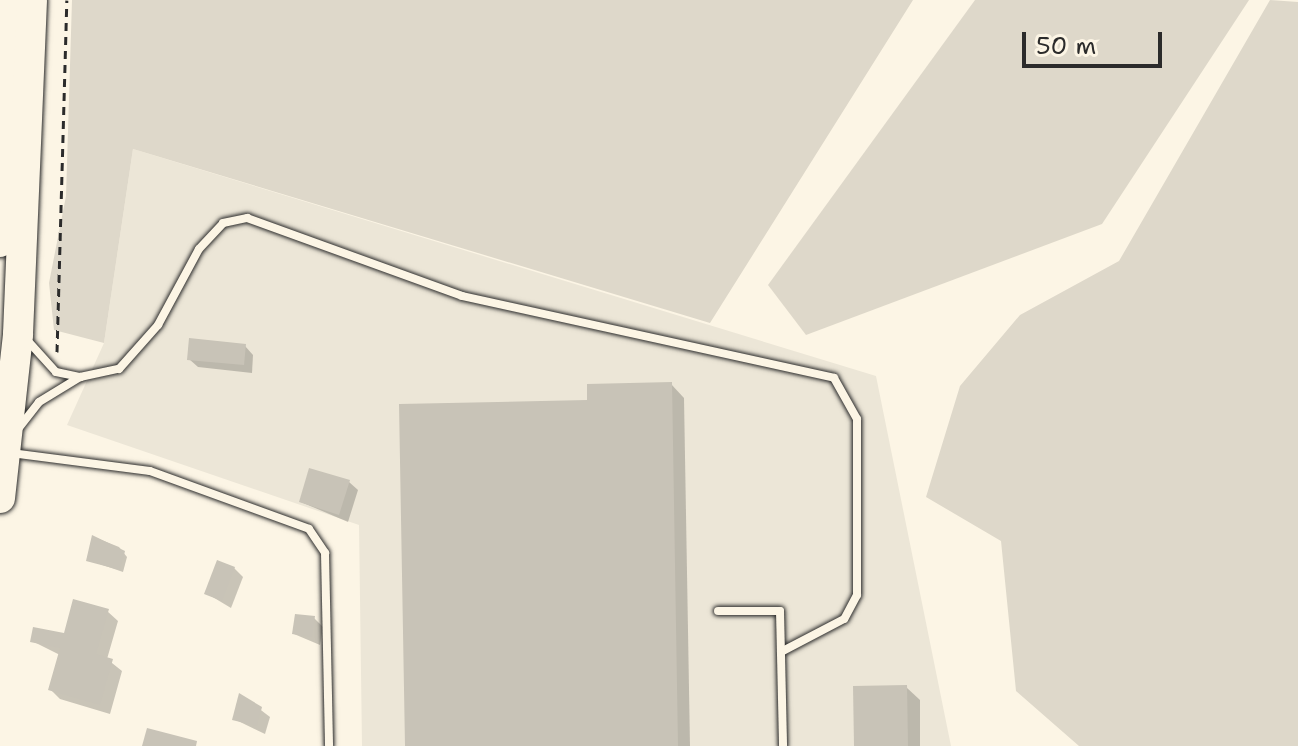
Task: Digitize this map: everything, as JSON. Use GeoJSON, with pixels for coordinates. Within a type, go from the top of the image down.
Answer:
{"type":"FeatureCollection","features":[{"type":"Feature","properties":{"kind":"highway"},"geometry":{"type":"LineString","coordinates":[[0,242],[6,0]]}},
{"type":"Feature","properties":{"kind":"highway"},"geometry":{"type":"LineString","coordinates":[[0,498],[19,321],[32,0]]}},
{"type":"Feature","properties":{"kind":"lane"},"geometry":{"type":"LineString","coordinates":[[329,746],[325,553],[309,529],[150,471],[7,450],[39,402],[80,377],[134,359],[199,249],[223,223],[247,218],[462,296],[834,378],[857,419],[857,595],[844,619],[781,652]]}},
{"type":"Feature","properties":{"kind":"lane"},"geometry":{"type":"LineString","coordinates":[[19,321],[30,346],[56,372],[80,377]]}},
{"type":"Feature","properties":{"kind":"lane"},"geometry":{"type":"LineString","coordinates":[[718,611],[780,611],[783,746]]}},
{"type":"Feature","properties":{"kind":"path"},"geometry":{"type":"LineString","coordinates":[[56,372],[67,0]]}},
{"type":"Feature","properties":{"kind":"shaded area"},"geometry":{"type":"Polygon","coordinates":[[[72,0],[913,0],[710,323],[133,149],[104,343],[54,330],[49,283],[66,196],[72,0]]]}},
{"type":"Feature","properties":{"kind":"shaded area"},"geometry":{"type":"Polygon","coordinates":[[[975,0],[1249,0],[1102,224],[806,335],[768,285],[975,0]]]}},
{"type":"Feature","properties":{"kind":"shaded area"},"geometry":{"type":"Polygon","coordinates":[[[1270,0],[1298,2],[1298,746],[1079,746],[1016,691],[1001,541],[926,497],[960,386],[1020,315],[1119,261],[1270,0]]]}},
{"type":"Feature","properties":{"kind":"shaded area"},"geometry":{"type":"Polygon","coordinates":[[[133,149],[876,376],[951,746],[362,746],[359,525],[67,425],[104,343],[133,149]]]}},
{"type":"Feature","properties":{"kind":"building"},"geometry":{"type":"Polygon","coordinates":[[[189,338],[246,344],[244,365],[187,360],[189,338]]]}},
{"type":"Feature","properties":{"kind":"building"},"geometry":{"type":"Polygon","coordinates":[[[672,382],[678,746],[405,746],[399,404],[587,400],[587,384],[672,382]]]}},
{"type":"Feature","properties":{"kind":"building"},"geometry":{"type":"Polygon","coordinates":[[[309,468],[350,480],[339,515],[299,502],[309,468]]]}},
{"type":"Feature","properties":{"kind":"building"},"geometry":{"type":"Polygon","coordinates":[[[92,535],[125,551],[120,570],[86,561],[92,535]]]}},
{"type":"Feature","properties":{"kind":"building"},"geometry":{"type":"Polygon","coordinates":[[[217,560],[235,567],[222,601],[204,594],[217,560]]]}},
{"type":"Feature","properties":{"kind":"building"},"geometry":{"type":"Polygon","coordinates":[[[73,599],[109,609],[96,654],[113,659],[100,705],[48,690],[60,648],[30,642],[33,627],[64,633],[73,599]]]}},
{"type":"Feature","properties":{"kind":"building"},"geometry":{"type":"Polygon","coordinates":[[[295,614],[315,616],[312,637],[292,634],[295,614]]]}},
{"type":"Feature","properties":{"kind":"building"},"geometry":{"type":"Polygon","coordinates":[[[907,685],[908,746],[854,746],[853,686],[907,685]]]}},
{"type":"Feature","properties":{"kind":"building"},"geometry":{"type":"Polygon","coordinates":[[[239,693],[262,707],[257,726],[232,720],[239,693]]]}},
{"type":"Feature","properties":{"kind":"building"},"geometry":{"type":"Polygon","coordinates":[[[147,728],[197,741],[196,746],[142,746],[147,728]]]}}]}
